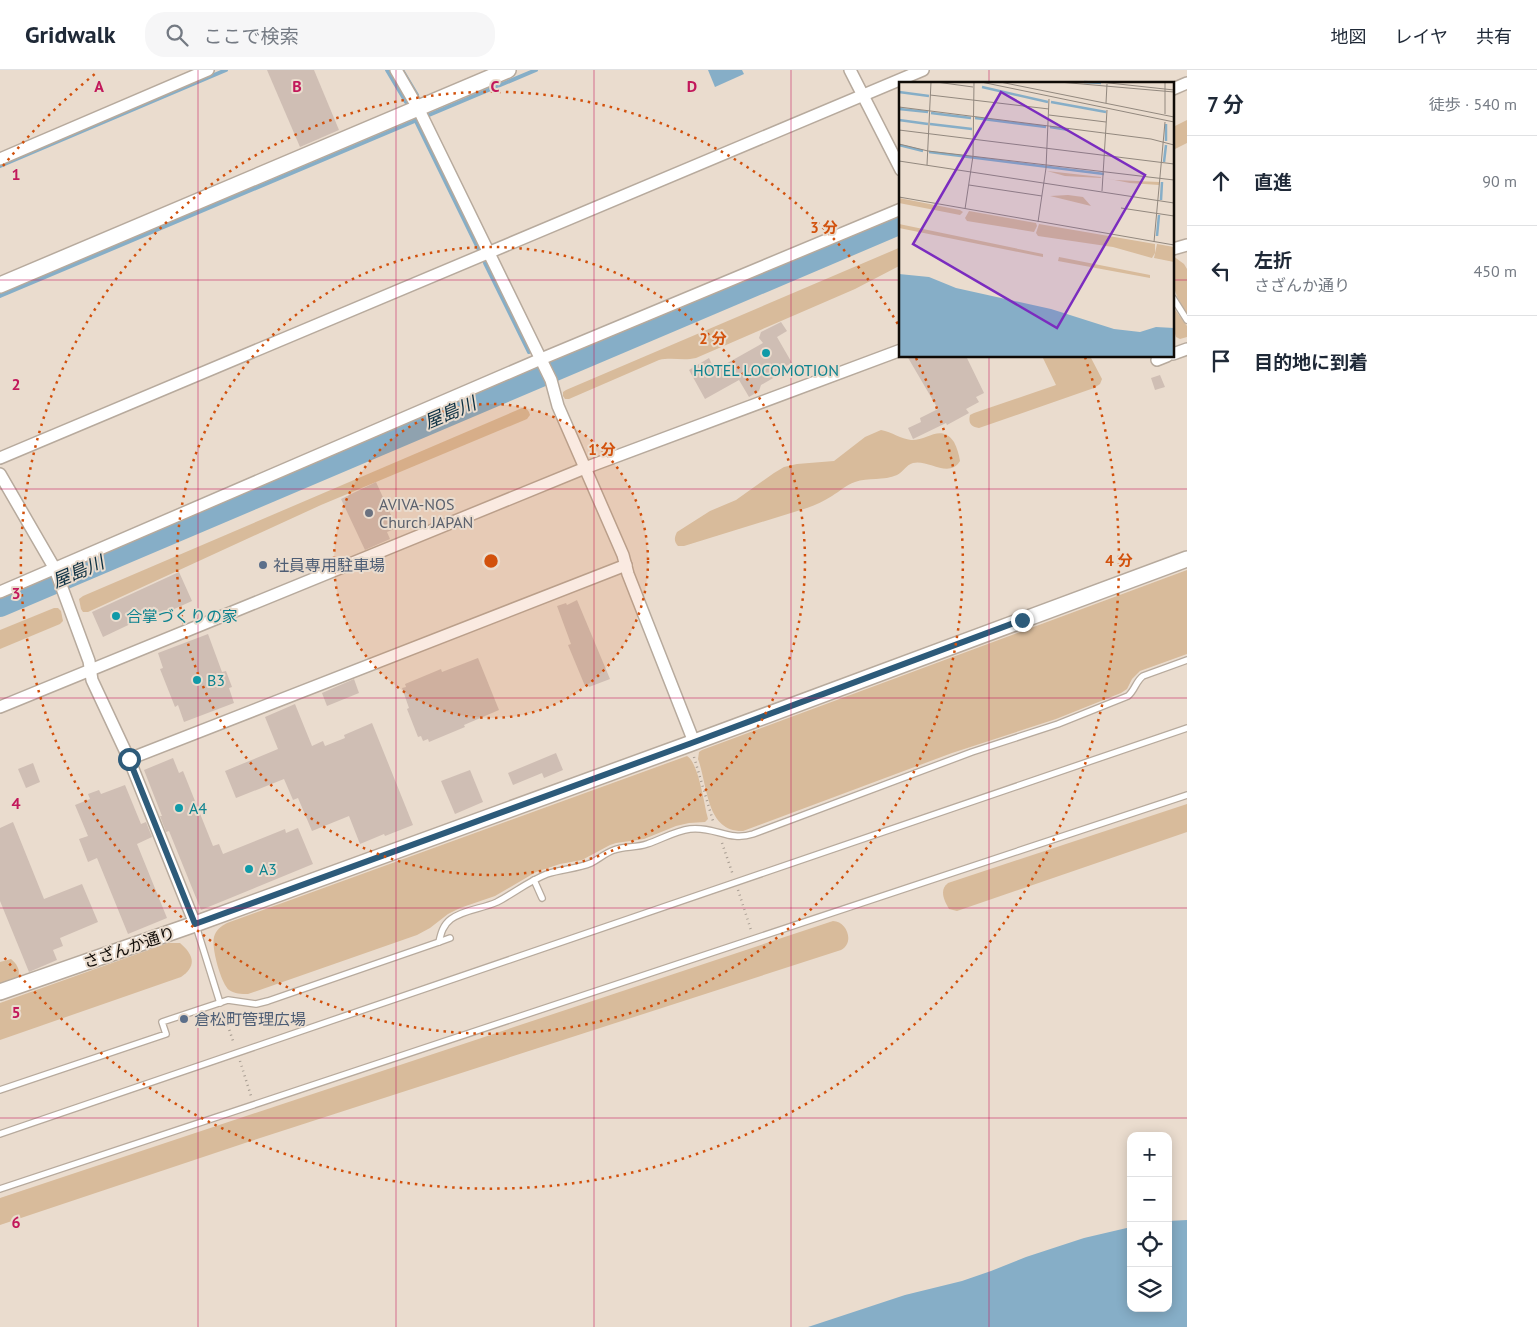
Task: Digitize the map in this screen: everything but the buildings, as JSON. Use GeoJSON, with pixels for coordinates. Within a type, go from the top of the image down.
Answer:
{"type":"FeatureCollection","features":[{"type":"Feature","properties":{"kind":"street"},"geometry":{"type":"LineString","coordinates":[[0,159],[208,70]]}},
{"type":"Feature","properties":{"kind":"street"},"geometry":{"type":"LineString","coordinates":[[396,70],[418,108],[551,380],[558,406],[623,555],[693,748]]}},
{"type":"Feature","properties":{"kind":"street"},"geometry":{"type":"LineString","coordinates":[[0,285],[508,70]]}},
{"type":"Feature","properties":{"kind":"street"},"geometry":{"type":"LineString","coordinates":[[850,70],[899,166]]}},
{"type":"Feature","properties":{"kind":"street"},"geometry":{"type":"LineString","coordinates":[[0,458],[922,70]]}},
{"type":"Feature","properties":{"kind":"street"},"geometry":{"type":"LineString","coordinates":[[1174,88],[1187,82]]}},
{"type":"Feature","properties":{"kind":"street"},"geometry":{"type":"LineString","coordinates":[[0,592],[56,570],[899,210]]}},
{"type":"Feature","properties":{"kind":"street"},"geometry":{"type":"LineString","coordinates":[[1174,250],[1187,244]]}},
{"type":"Feature","properties":{"kind":"street"},"geometry":{"type":"LineString","coordinates":[[0,708],[585,468],[899,351]]}},
{"type":"Feature","properties":{"kind":"street"},"geometry":{"type":"LineString","coordinates":[[0,474],[56,570],[89,661],[92,680],[129,759],[195,924]]}},
{"type":"Feature","properties":{"kind":"street","name":"さざんか通り"},"geometry":{"type":"LineString","coordinates":[[0,992],[693,748],[1187,559]]}},
{"type":"Feature","properties":{"kind":"street"},"geometry":{"type":"LineString","coordinates":[[129,759],[626,564]]}},
{"type":"Feature","properties":{"kind":"lane"},"geometry":{"type":"LineString","coordinates":[[1174,300],[1187,320]]}},
{"type":"Feature","properties":{"kind":"lane"},"geometry":{"type":"LineString","coordinates":[[439,942],[444,925],[462,913],[497,901],[534,880],[555,872],[590,863],[612,850],[646,845],[677,832],[690,829],[703,828],[734,837],[744,837],[972,752],[1058,724],[1128,696],[1143,676],[1187,660]]}},
{"type":"Feature","properties":{"kind":"lane"},"geometry":{"type":"LineString","coordinates":[[0,1134],[1187,728]]}},
{"type":"Feature","properties":{"kind":"lane"},"geometry":{"type":"LineString","coordinates":[[0,1189],[1187,795]]}},
{"type":"Feature","properties":{"kind":"lane"},"geometry":{"type":"LineString","coordinates":[[534,880],[542,898]]}},
{"type":"Feature","properties":{"kind":"lane"},"geometry":{"type":"LineString","coordinates":[[195,924],[220,1003]]}},
{"type":"Feature","properties":{"kind":"lane"},"geometry":{"type":"LineString","coordinates":[[0,1090],[166,1034],[162,1022],[228,1000],[262,1003],[450,938]]}},
{"type":"Feature","properties":{"kind":"path"},"geometry":{"type":"LineString","coordinates":[[693,748],[710,814],[734,878]]}},
{"type":"Feature","properties":{"kind":"path"},"geometry":{"type":"LineString","coordinates":[[737,887],[752,933]]}},
{"type":"Feature","properties":{"kind":"path"},"geometry":{"type":"LineString","coordinates":[[220,1003],[236,1049]]}},
{"type":"Feature","properties":{"kind":"path"},"geometry":{"type":"LineString","coordinates":[[239,1058],[250,1091]]}},
{"type":"Feature","properties":{"kind":"shaded area"},"geometry":{"type":"Polygon","coordinates":[[[1187,120],[1187,143],[1174,150],[1174,126],[1187,120]]]}},
{"type":"Feature","properties":{"kind":"shaded area"},"geometry":{"type":"Polygon","coordinates":[[[899,248],[899,266],[855,289],[696,358],[659,360],[569,399],[565,399],[563,396],[563,392],[899,248]]]}},
{"type":"Feature","properties":{"kind":"shaded area"},"geometry":{"type":"Polygon","coordinates":[[[1174,257],[1184,264],[1187,269],[1187,313],[1174,286],[1174,257]]]}},
{"type":"Feature","properties":{"kind":"shaded area"},"geometry":{"type":"Polygon","coordinates":[[[1174,308],[1187,326],[1187,337],[1180,339],[1176,337],[1174,330],[1174,308]]]}},
{"type":"Feature","properties":{"kind":"shaded area"},"geometry":{"type":"Polygon","coordinates":[[[1043,358],[1091,358],[1102,379],[1100,384],[1094,388],[979,428],[972,426],[970,422],[970,415],[974,413],[1056,385],[1043,358]]]}},
{"type":"Feature","properties":{"kind":"shaded area"},"geometry":{"type":"Polygon","coordinates":[[[522,408],[526,408],[529,412],[530,415],[527,419],[321,505],[88,612],[83,612],[81,609],[79,599],[83,596],[522,408]]]}},
{"type":"Feature","properties":{"kind":"shaded area"},"geometry":{"type":"Polygon","coordinates":[[[881,430],[911,440],[939,433],[944,434],[949,436],[954,442],[960,461],[950,468],[913,463],[892,477],[852,483],[826,500],[807,508],[684,546],[678,546],[676,543],[677,532],[710,511],[736,500],[784,467],[834,461],[865,437],[881,430]]]}},
{"type":"Feature","properties":{"kind":"shaded area"},"geometry":{"type":"Polygon","coordinates":[[[1187,570],[1187,654],[1140,671],[1132,679],[1127,689],[1121,693],[1056,719],[952,753],[743,831],[731,829],[722,824],[715,816],[710,806],[698,759],[699,752],[702,750],[1187,570]]]}},
{"type":"Feature","properties":{"kind":"shaded area"},"geometry":{"type":"Polygon","coordinates":[[[58,608],[61,611],[63,621],[60,624],[0,649],[0,630],[58,608]]]}},
{"type":"Feature","properties":{"kind":"shaded area"},"geometry":{"type":"Polygon","coordinates":[[[687,756],[694,766],[700,783],[708,819],[705,822],[676,826],[644,839],[616,843],[582,860],[560,864],[536,872],[495,896],[448,914],[417,935],[248,994],[238,994],[229,990],[223,981],[215,957],[213,942],[217,930],[227,923],[687,756]]]}},
{"type":"Feature","properties":{"kind":"shaded area"},"geometry":{"type":"Polygon","coordinates":[[[1187,804],[1187,832],[957,911],[949,909],[945,902],[943,892],[948,883],[1187,804]]]}},
{"type":"Feature","properties":{"kind":"shaded area"},"geometry":{"type":"Polygon","coordinates":[[[833,921],[842,925],[848,933],[848,943],[841,950],[248,1142],[0,1225],[0,1198],[833,921]]]}},
{"type":"Feature","properties":{"kind":"shaded area"},"geometry":{"type":"Polygon","coordinates":[[[168,943],[180,943],[191,956],[190,969],[181,977],[0,1040],[0,1003],[168,943]]]}},
{"type":"Feature","properties":{"kind":"shaded area"},"geometry":{"type":"Polygon","coordinates":[[[11,959],[18,967],[18,977],[0,984],[0,962],[11,959]]]}},
{"type":"Feature","properties":{"kind":"water"},"geometry":{"type":"Polygon","coordinates":[[[708,70],[742,70],[744,74],[715,87],[708,70]]]}},
{"type":"Feature","properties":{"kind":"water"},"geometry":{"type":"Polygon","coordinates":[[[1187,1220],[1187,1327],[808,1327],[905,1295],[962,1281],[1084,1238],[1127,1228],[1127,1312],[1172,1312],[1172,1221],[1187,1220]]]}},
{"type":"Feature","properties":{"kind":"waterway"},"geometry":{"type":"LineString","coordinates":[[0,166],[226,70]]}},
{"type":"Feature","properties":{"kind":"waterway"},"geometry":{"type":"LineString","coordinates":[[387,70],[406,102]]}},
{"type":"Feature","properties":{"kind":"waterway"},"geometry":{"type":"LineString","coordinates":[[402,70],[417,95]]}},
{"type":"Feature","properties":{"kind":"waterway"},"geometry":{"type":"LineString","coordinates":[[429,115],[536,70]]}},
{"type":"Feature","properties":{"kind":"waterway"},"geometry":{"type":"LineString","coordinates":[[415,119],[478,248]]}},
{"type":"Feature","properties":{"kind":"waterway"},"geometry":{"type":"LineString","coordinates":[[0,296],[417,120]]}},
{"type":"Feature","properties":{"kind":"waterway","name":"屋島川"},"geometry":{"type":"LineString","coordinates":[[0,605],[899,223]]}},
{"type":"Feature","properties":{"kind":"waterway"},"geometry":{"type":"LineString","coordinates":[[485,263],[529,352]]}},
{"type":"Feature","properties":{"kind":"waterway"},"geometry":{"type":"LineString","coordinates":[[536,367],[540,375]]}},
{"type":"Feature","properties":{"kind":"place","name":"HOTEL LOCOMOTION"},"geometry":{"type":"Point","coordinates":[766,353]}},
{"type":"Feature","properties":{"kind":"place","name":"AVIVA-NOS Church JAPAN"},"geometry":{"type":"Point","coordinates":[369,513]}},
{"type":"Feature","properties":{"kind":"place","name":"社員専用駐車場"},"geometry":{"type":"Point","coordinates":[263,565]}},
{"type":"Feature","properties":{"kind":"place","name":"合掌づくりの家"},"geometry":{"type":"Point","coordinates":[116,616]}},
{"type":"Feature","properties":{"kind":"place","name":"B3"},"geometry":{"type":"Point","coordinates":[197,680]}},
{"type":"Feature","properties":{"kind":"place","name":"A4"},"geometry":{"type":"Point","coordinates":[179,808]}},
{"type":"Feature","properties":{"kind":"place","name":"A3"},"geometry":{"type":"Point","coordinates":[249,869]}},
{"type":"Feature","properties":{"kind":"place","name":"倉松町管理広場"},"geometry":{"type":"Point","coordinates":[184,1019]}},
{"type":"Feature","properties":{"kind":"route"},"geometry":{"type":"LineString","coordinates":[[129,759],[195,924],[1022,620]]}}]}
